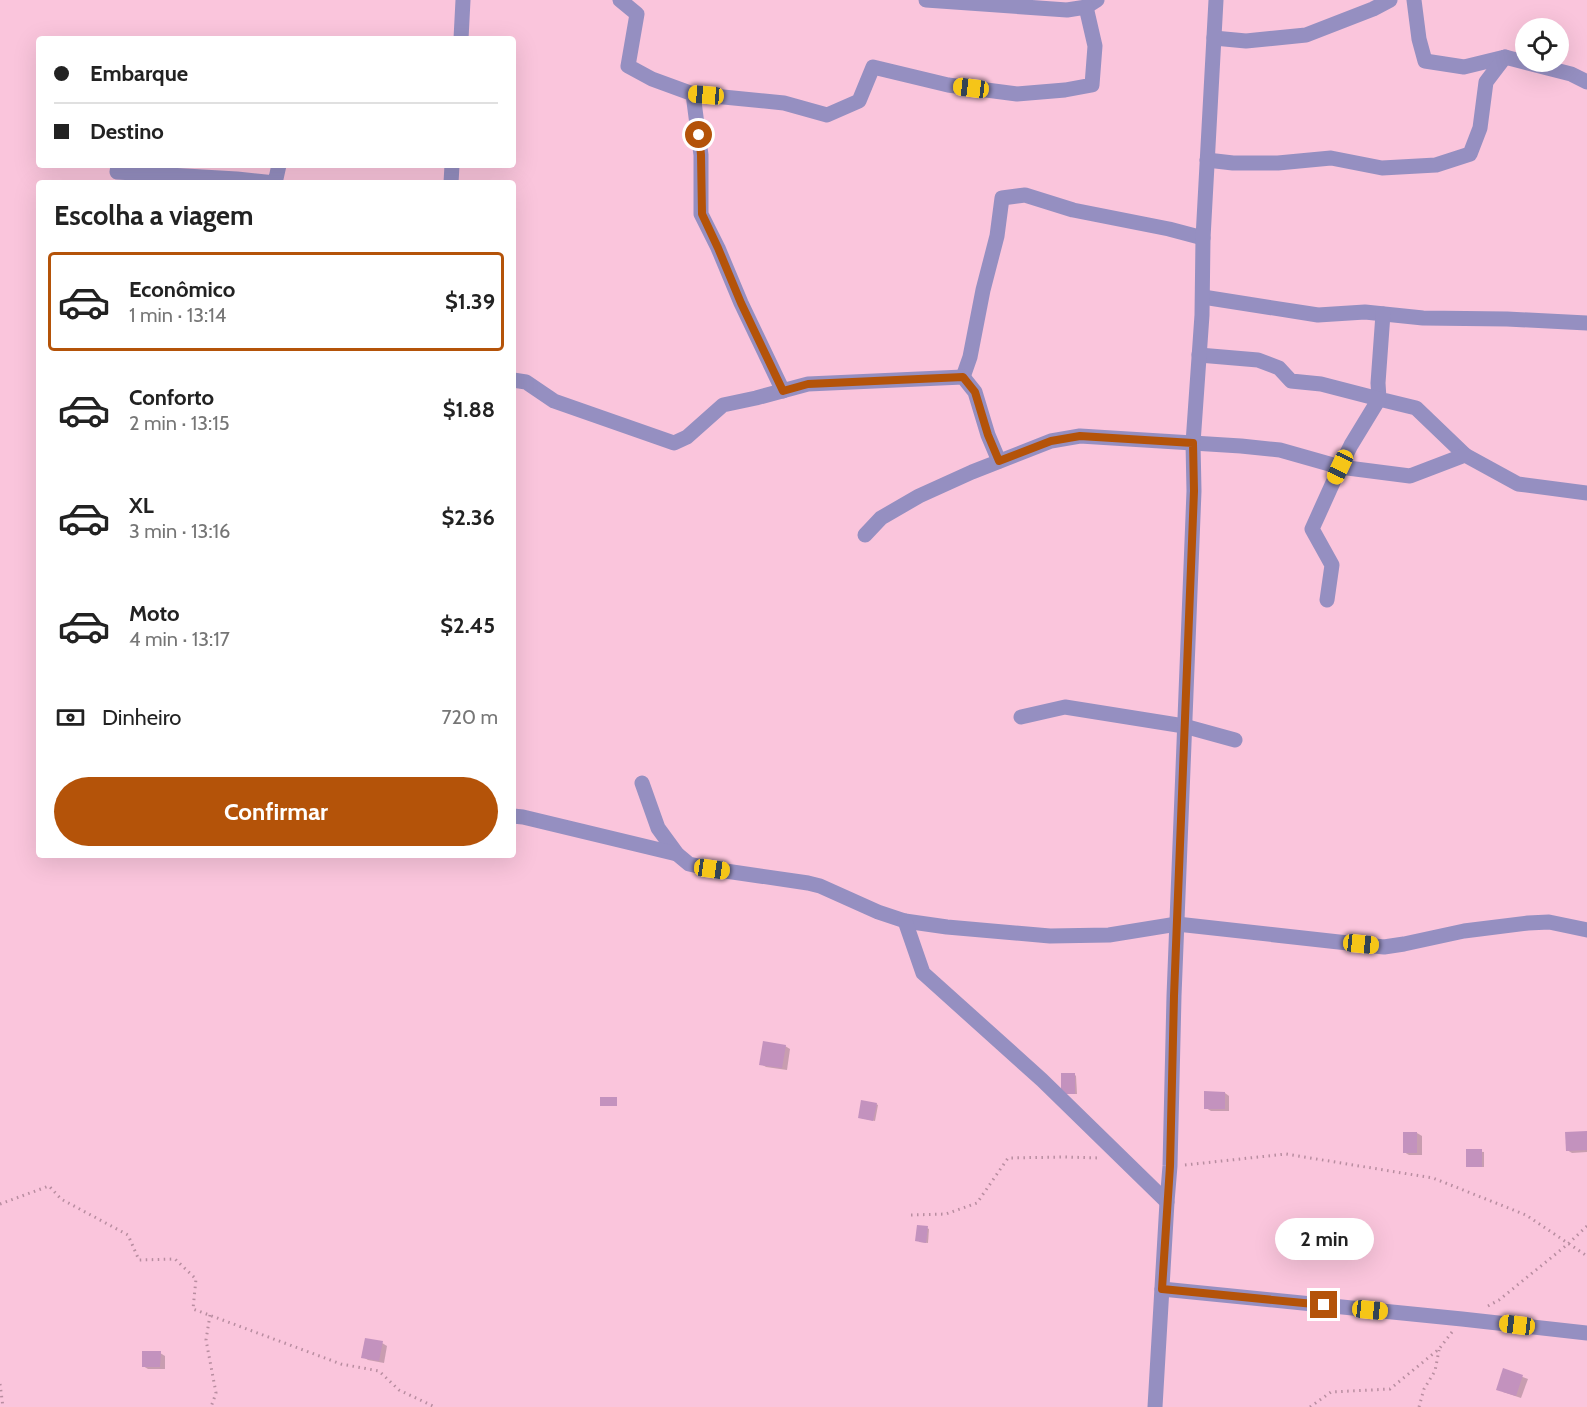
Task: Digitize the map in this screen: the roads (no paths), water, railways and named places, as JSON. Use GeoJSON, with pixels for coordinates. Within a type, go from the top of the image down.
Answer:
{"type":"FeatureCollection","features":[{"type":"Feature","properties":{"kind":"street"},"geometry":{"type":"LineString","coordinates":[[461,36],[463,0]]}},
{"type":"Feature","properties":{"kind":"street"},"geometry":{"type":"LineString","coordinates":[[620,0],[637,14],[628,66],[652,80],[693,94],[784,103],[827,115],[859,101],[873,68],[948,85],[1017,94],[1092,85],[1095,46],[1091,3],[1067,10],[926,0]]}},
{"type":"Feature","properties":{"kind":"street"},"geometry":{"type":"LineString","coordinates":[[1155,1407],[1170,1166],[1174,996],[1194,491],[1193,443],[1203,297],[1203,238],[1216,0]]}},
{"type":"Feature","properties":{"kind":"street"},"geometry":{"type":"LineString","coordinates":[[1214,38],[1246,41],[1306,35],[1390,0]]}},
{"type":"Feature","properties":{"kind":"street"},"geometry":{"type":"LineString","coordinates":[[1414,0],[1419,39],[1425,61],[1464,67],[1505,57],[1571,74],[1587,82]]}},
{"type":"Feature","properties":{"kind":"street"},"geometry":{"type":"LineString","coordinates":[[1207,160],[1233,163],[1278,163],[1331,158],[1382,168],[1436,165],[1470,154],[1480,128],[1486,82],[1505,57]]}},
{"type":"Feature","properties":{"kind":"street"},"geometry":{"type":"LineString","coordinates":[[693,94],[701,155],[702,214],[783,391]]}},
{"type":"Feature","properties":{"kind":"street"},"geometry":{"type":"LineString","coordinates":[[118,168],[117,172],[170,179],[246,180]]}},
{"type":"Feature","properties":{"kind":"street"},"geometry":{"type":"LineString","coordinates":[[963,377],[970,357],[983,290],[997,236],[1002,198],[1025,195],[1073,210],[1203,238]]}},
{"type":"Feature","properties":{"kind":"street"},"geometry":{"type":"LineString","coordinates":[[1203,297],[1318,315],[1365,312],[1423,318],[1587,322]]}},
{"type":"Feature","properties":{"kind":"street"},"geometry":{"type":"LineString","coordinates":[[1327,600],[1332,565],[1312,530],[1340,467],[1379,399],[1383,314]]}},
{"type":"Feature","properties":{"kind":"street"},"geometry":{"type":"LineString","coordinates":[[1199,355],[1258,360],[1280,368],[1291,381],[1322,384],[1416,408],[1465,455],[1518,484],[1587,493]]}},
{"type":"Feature","properties":{"kind":"street"},"geometry":{"type":"LineString","coordinates":[[516,380],[526,382],[554,401],[674,443],[687,438],[723,405],[808,384],[963,377]]}},
{"type":"Feature","properties":{"kind":"street"},"geometry":{"type":"LineString","coordinates":[[963,377],[975,392],[988,435],[999,461]]}},
{"type":"Feature","properties":{"kind":"street"},"geometry":{"type":"LineString","coordinates":[[864,535],[881,518],[918,496],[1051,441],[1080,436],[1280,450],[1340,467],[1410,476],[1465,455]]}},
{"type":"Feature","properties":{"kind":"street"},"geometry":{"type":"LineString","coordinates":[[1022,717],[1065,707],[1184,726],[1235,740]]}},
{"type":"Feature","properties":{"kind":"street"},"geometry":{"type":"LineString","coordinates":[[642,783],[658,828],[677,854],[689,864],[820,886],[878,912],[905,921],[1050,936],[1109,935],[1178,924],[1384,947],[1464,931],[1528,923],[1550,922],[1587,930]]}},
{"type":"Feature","properties":{"kind":"street"},"geometry":{"type":"LineString","coordinates":[[516,816],[677,854]]}},
{"type":"Feature","properties":{"kind":"street"},"geometry":{"type":"LineString","coordinates":[[905,921],[923,973],[1042,1080],[1167,1202]]}},
{"type":"Feature","properties":{"kind":"street"},"geometry":{"type":"LineString","coordinates":[[1162,1289],[1587,1333]]}}]}
